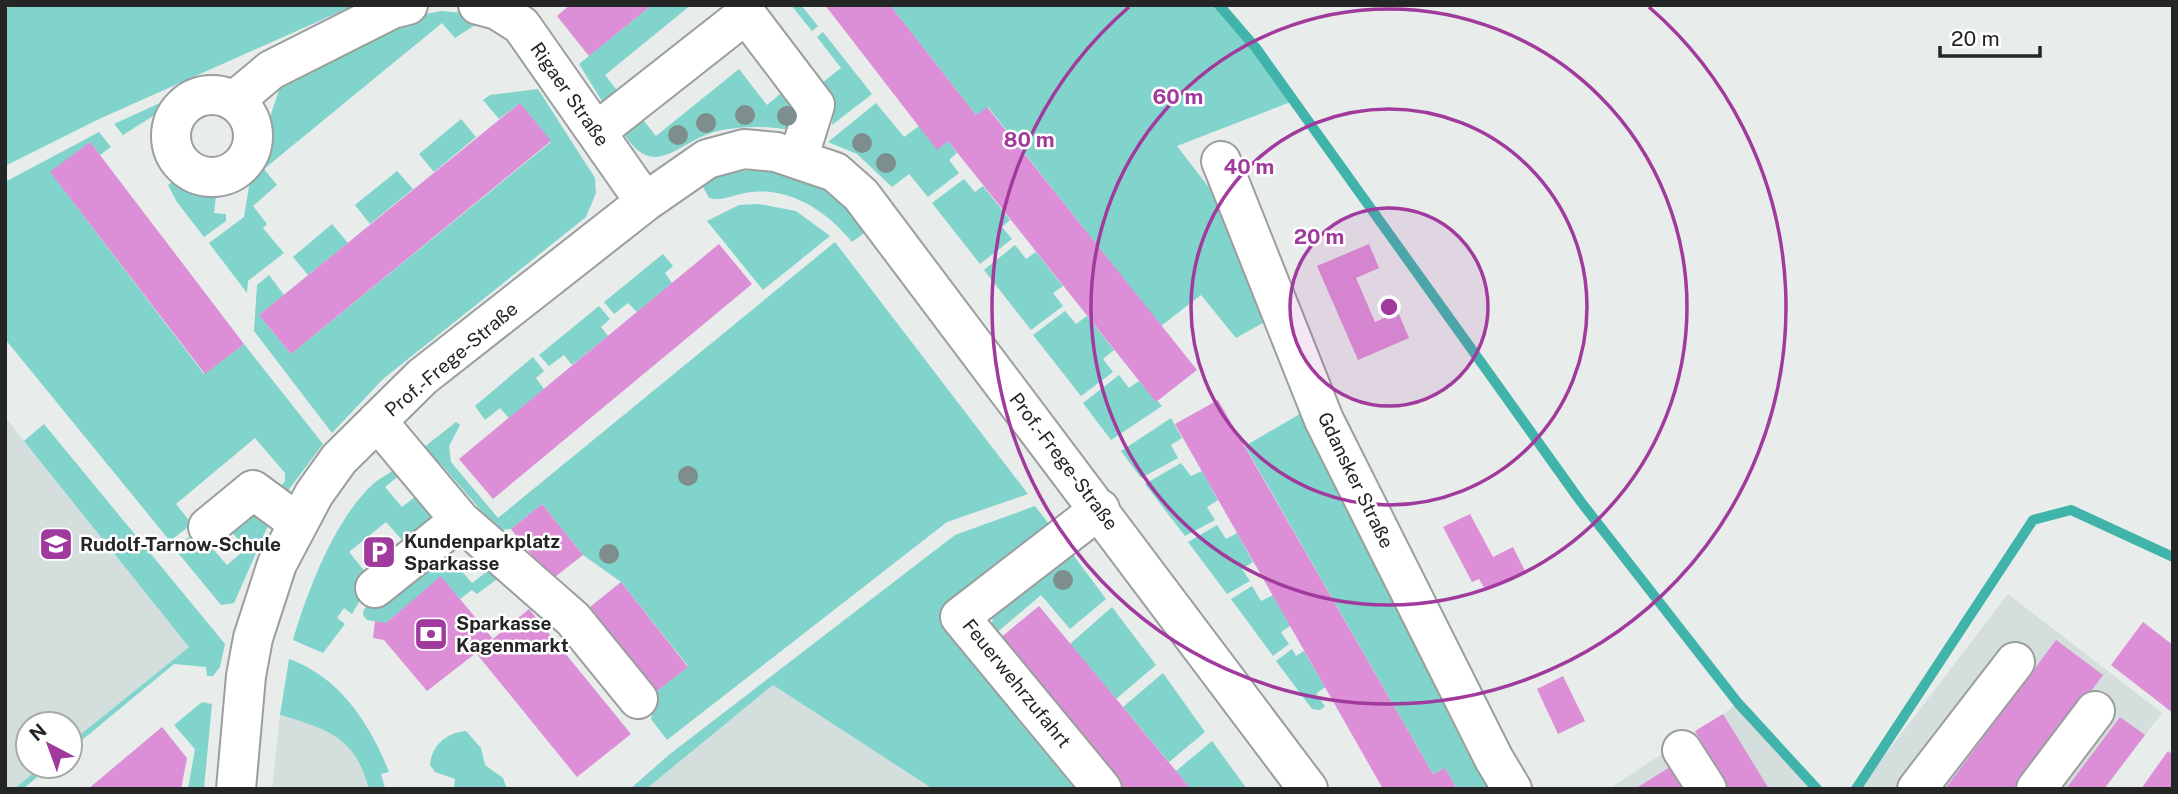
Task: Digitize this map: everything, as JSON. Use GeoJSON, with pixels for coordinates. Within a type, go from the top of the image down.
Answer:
{"type":"FeatureCollection","features":[{"type":"Feature","properties":{"kind":"street"},"geometry":{"type":"LineString","coordinates":[[234,101],[271,69],[393,9],[408,5]]}},
{"type":"Feature","properties":{"kind":"street","name":"Rigaer Straße"},"geometry":{"type":"LineString","coordinates":[[478,5],[497,10],[522,25],[645,202]]}},
{"type":"Feature","properties":{"kind":"street"},"geometry":{"type":"LineString","coordinates":[[596,132],[746,14],[815,105],[798,159]]}},
{"type":"Feature","properties":{"kind":"street","name":"Prof.-Frege-Straße"},"geometry":{"type":"LineString","coordinates":[[236,789],[245,687],[253,638],[277,564],[314,494],[339,459],[422,377],[645,202],[707,159],[744,149],[776,152],[835,172],[861,195],[1100,509],[1308,789]]}},
{"type":"Feature","properties":{"kind":"street","name":"Gdansker Straße"},"geometry":{"type":"LineString","coordinates":[[1221,161],[1324,419],[1494,759],[1513,789]]}},
{"type":"Feature","properties":{"kind":"street"},"geometry":{"type":"LineString","coordinates":[[377,421],[460,520],[573,619],[638,699]]}},
{"type":"Feature","properties":{"kind":"street"},"geometry":{"type":"LineString","coordinates":[[208,527],[253,490],[299,523]]}},
{"type":"Feature","properties":{"kind":"street","name":"Feuerwehrzufahrt"},"geometry":{"type":"LineString","coordinates":[[1100,509],[960,617],[1102,789]]}},
{"type":"Feature","properties":{"kind":"street"},"geometry":{"type":"LineString","coordinates":[[375,588],[460,520]]}},
{"type":"Feature","properties":{"kind":"street"},"geometry":{"type":"LineString","coordinates":[[1917,789],[2015,662]]}},
{"type":"Feature","properties":{"kind":"street"},"geometry":{"type":"LineString","coordinates":[[2036,789],[2095,710]]}},
{"type":"Feature","properties":{"kind":"street"},"geometry":{"type":"LineString","coordinates":[[1682,750],[1707,789]]}},
{"type":"Feature","properties":{"kind":"shaded area"},"geometry":{"type":"Polygon","coordinates":[[[11,5],[355,5],[99,119],[5,166],[5,10],[11,5]]]}},
{"type":"Feature","properties":{"kind":"shaded area"},"geometry":{"type":"Polygon","coordinates":[[[652,5],[691,5],[605,75],[620,94],[605,106],[579,64],[652,5]]]}},
{"type":"Feature","properties":{"kind":"shaded area"},"geometry":{"type":"Polygon","coordinates":[[[791,5],[801,5],[818,26],[812,31],[791,5]]]}},
{"type":"Feature","properties":{"kind":"shaded area"},"geometry":{"type":"Polygon","coordinates":[[[890,5],[1219,5],[1256,48],[1293,101],[1177,146],[1217,198],[1277,315],[1236,338],[1201,295],[1161,326],[988,107],[976,115],[890,5]]]}},
{"type":"Feature","properties":{"kind":"shaded area"},"geometry":{"type":"Polygon","coordinates":[[[440,11],[478,14],[475,25],[455,38],[442,23],[264,169],[277,185],[253,206],[267,224],[263,228],[284,253],[248,281],[247,293],[209,243],[244,217],[251,174],[281,84],[413,17],[440,11]]]}},
{"type":"Feature","properties":{"kind":"shaded area"},"geometry":{"type":"Polygon","coordinates":[[[823,32],[872,94],[832,125],[834,103],[822,83],[841,68],[817,37],[823,32]]]}},
{"type":"Feature","properties":{"kind":"shaded area"},"geometry":{"type":"Polygon","coordinates":[[[739,69],[767,105],[786,89],[800,107],[798,132],[758,127],[728,129],[703,136],[667,155],[656,157],[645,155],[634,147],[622,131],[641,117],[656,136],[739,69]]]}},
{"type":"Feature","properties":{"kind":"shaded area"},"geometry":{"type":"Polygon","coordinates":[[[538,89],[595,178],[596,193],[586,217],[383,379],[332,433],[254,331],[257,285],[269,275],[284,295],[259,315],[291,354],[551,142],[520,103],[499,119],[483,100],[490,95],[538,89]]]}},
{"type":"Feature","properties":{"kind":"shaded area"},"geometry":{"type":"Polygon","coordinates":[[[171,98],[175,102],[123,135],[114,124],[171,98]]]}},
{"type":"Feature","properties":{"kind":"shaded area"},"geometry":{"type":"Polygon","coordinates":[[[876,103],[904,137],[919,126],[937,149],[948,141],[957,153],[949,160],[959,173],[928,197],[909,174],[892,187],[857,154],[828,142],[876,103]]]}},
{"type":"Feature","properties":{"kind":"shaded area"},"geometry":{"type":"Polygon","coordinates":[[[461,119],[476,137],[434,172],[419,154],[461,119]]]}},
{"type":"Feature","properties":{"kind":"shaded area"},"geometry":{"type":"Polygon","coordinates":[[[99,132],[111,147],[100,155],[90,142],[51,173],[204,374],[244,344],[323,444],[281,500],[275,494],[285,481],[285,473],[255,438],[176,504],[192,524],[170,541],[5,339],[5,182],[99,132]]]}},
{"type":"Feature","properties":{"kind":"shaded area"},"geometry":{"type":"Polygon","coordinates":[[[770,169],[824,186],[870,229],[852,242],[832,221],[795,198],[767,192],[715,199],[709,198],[701,183],[733,172],[770,169]]]}},
{"type":"Feature","properties":{"kind":"shaded area"},"geometry":{"type":"Polygon","coordinates":[[[397,171],[413,189],[370,224],[355,205],[397,171]]]}},
{"type":"Feature","properties":{"kind":"shaded area"},"geometry":{"type":"Polygon","coordinates":[[[179,176],[199,187],[217,188],[214,213],[226,214],[226,221],[204,237],[177,202],[168,185],[179,176]]]}},
{"type":"Feature","properties":{"kind":"shaded area"},"geometry":{"type":"Polygon","coordinates":[[[964,179],[975,192],[983,186],[1010,220],[1002,227],[1012,239],[980,264],[932,203],[964,179]]]}},
{"type":"Feature","properties":{"kind":"shaded area"},"geometry":{"type":"Polygon","coordinates":[[[759,204],[796,211],[830,236],[763,290],[707,221],[739,205],[759,204]]]}},
{"type":"Feature","properties":{"kind":"shaded area"},"geometry":{"type":"Polygon","coordinates":[[[332,224],[348,243],[308,275],[293,257],[332,224]]]}},
{"type":"Feature","properties":{"kind":"shaded area"},"geometry":{"type":"Polygon","coordinates":[[[835,242],[1028,494],[947,522],[667,740],[651,719],[657,691],[688,666],[621,582],[583,555],[542,504],[511,529],[498,530],[440,463],[437,464],[423,448],[456,422],[460,425],[449,446],[451,462],[498,518],[835,242]]]}},
{"type":"Feature","properties":{"kind":"shaded area"},"geometry":{"type":"Polygon","coordinates":[[[1015,245],[1026,259],[1036,252],[1063,286],[1053,293],[1063,306],[1031,330],[984,270],[1015,245]]]}},
{"type":"Feature","properties":{"kind":"shaded area"},"geometry":{"type":"Polygon","coordinates":[[[663,254],[673,266],[665,273],[672,283],[637,312],[628,303],[614,314],[604,302],[663,254]]]}},
{"type":"Feature","properties":{"kind":"shaded area"},"geometry":{"type":"Polygon","coordinates":[[[599,306],[610,319],[601,327],[608,336],[572,365],[564,355],[549,366],[539,355],[599,306]]]}},
{"type":"Feature","properties":{"kind":"shaded area"},"geometry":{"type":"Polygon","coordinates":[[[1065,311],[1076,324],[1087,316],[1114,350],[1103,359],[1113,372],[1081,396],[1033,335],[1065,311]]]}},
{"type":"Feature","properties":{"kind":"shaded area"},"geometry":{"type":"Polygon","coordinates":[[[533,357],[544,371],[536,378],[544,389],[509,418],[500,408],[485,420],[475,406],[533,357]]]}},
{"type":"Feature","properties":{"kind":"shaded area"},"geometry":{"type":"Polygon","coordinates":[[[1119,375],[1129,388],[1139,381],[1162,406],[1111,440],[1083,403],[1119,375]]]}},
{"type":"Feature","properties":{"kind":"shaded area"},"geometry":{"type":"Polygon","coordinates":[[[1305,411],[1502,789],[1457,789],[1445,768],[1433,774],[1245,446],[1305,411]]]}},
{"type":"Feature","properties":{"kind":"shaded area","name":"Rudolf-Tarnow-Schule"},"geometry":{"type":"Polygon","coordinates":[[[5,417],[189,647],[84,732],[84,710],[14,710],[14,780],[25,780],[14,789],[5,789],[5,417]]]}},
{"type":"Feature","properties":{"kind":"shaded area"},"geometry":{"type":"Polygon","coordinates":[[[1171,418],[1182,438],[1171,445],[1178,458],[1141,478],[1121,451],[1171,418]]]}},
{"type":"Feature","properties":{"kind":"shaded area"},"geometry":{"type":"Polygon","coordinates":[[[44,424],[225,644],[220,667],[213,676],[207,676],[206,667],[174,664],[84,738],[84,732],[189,647],[24,441],[44,424]]]}},
{"type":"Feature","properties":{"kind":"shaded area"},"geometry":{"type":"Polygon","coordinates":[[[1181,463],[1191,476],[1202,471],[1218,500],[1207,507],[1215,520],[1185,536],[1145,484],[1181,463]]]}},
{"type":"Feature","properties":{"kind":"shaded area"},"geometry":{"type":"Polygon","coordinates":[[[402,465],[401,474],[385,487],[402,507],[416,496],[440,526],[411,550],[386,522],[349,552],[372,580],[352,614],[344,608],[337,618],[345,624],[323,653],[293,640],[314,579],[345,518],[371,486],[402,465]]]}},
{"type":"Feature","properties":{"kind":"shaded area"},"geometry":{"type":"Polygon","coordinates":[[[1035,506],[1055,532],[949,615],[944,630],[1075,789],[933,789],[773,685],[646,789],[630,789],[670,754],[955,535],[1035,506]]]}},
{"type":"Feature","properties":{"kind":"shaded area"},"geometry":{"type":"Polygon","coordinates":[[[257,509],[270,521],[234,603],[221,605],[174,548],[197,531],[227,565],[246,549],[231,531],[257,509]]]}},
{"type":"Feature","properties":{"kind":"shaded area"},"geometry":{"type":"Polygon","coordinates":[[[1217,525],[1226,539],[1237,533],[1253,562],[1242,569],[1250,581],[1227,594],[1188,542],[1217,525]]]}},
{"type":"Feature","properties":{"kind":"shaded area"},"geometry":{"type":"Polygon","coordinates":[[[1065,544],[1106,599],[1070,629],[1041,595],[989,639],[996,602],[1065,544]]]}},
{"type":"Feature","properties":{"kind":"shaded area"},"geometry":{"type":"Polygon","coordinates":[[[440,546],[472,583],[493,567],[500,577],[477,594],[472,590],[460,599],[441,577],[386,623],[367,620],[363,615],[364,609],[440,546]]]}},
{"type":"Feature","properties":{"kind":"shaded area"},"geometry":{"type":"Polygon","coordinates":[[[1252,586],[1261,601],[1273,595],[1290,626],[1281,632],[1289,644],[1273,656],[1231,599],[1252,586]]]}},
{"type":"Feature","properties":{"kind":"shaded area"},"geometry":{"type":"Polygon","coordinates":[[[2008,594],[2162,713],[2104,789],[1859,789],[2008,594]]]}},
{"type":"Feature","properties":{"kind":"shaded area"},"geometry":{"type":"Polygon","coordinates":[[[1112,607],[1156,665],[1116,699],[1070,644],[1112,607]]]}},
{"type":"Feature","properties":{"kind":"shaded area"},"geometry":{"type":"Polygon","coordinates":[[[1292,649],[1296,656],[1304,651],[1325,687],[1316,694],[1325,706],[1320,710],[1312,709],[1276,661],[1292,649]]]}},
{"type":"Feature","properties":{"kind":"shaded area"},"geometry":{"type":"Polygon","coordinates":[[[289,659],[323,678],[351,704],[373,737],[389,772],[381,774],[385,788],[395,789],[369,789],[356,757],[337,737],[312,725],[280,715],[289,659]]]}},
{"type":"Feature","properties":{"kind":"shaded area"},"geometry":{"type":"Polygon","coordinates":[[[1163,673],[1205,732],[1169,762],[1123,707],[1163,673]]]}},
{"type":"Feature","properties":{"kind":"shaded area"},"geometry":{"type":"Polygon","coordinates":[[[773,685],[933,789],[646,789],[773,685]]]}},
{"type":"Feature","properties":{"kind":"shaded area"},"geometry":{"type":"Polygon","coordinates":[[[202,702],[212,704],[204,789],[188,789],[195,749],[174,725],[202,702]]]}},
{"type":"Feature","properties":{"kind":"shaded area"},"geometry":{"type":"Polygon","coordinates":[[[1738,703],[1817,789],[1609,789],[1723,714],[1738,703]]]}},
{"type":"Feature","properties":{"kind":"shaded area"},"geometry":{"type":"Polygon","coordinates":[[[280,715],[320,726],[345,741],[364,769],[369,789],[272,789],[280,715]]]}},
{"type":"Feature","properties":{"kind":"shaded area"},"geometry":{"type":"Polygon","coordinates":[[[466,731],[481,748],[485,765],[503,778],[507,789],[454,789],[455,779],[435,772],[430,765],[441,741],[452,734],[466,731]]]}},
{"type":"Feature","properties":{"kind":"shaded area"},"geometry":{"type":"Polygon","coordinates":[[[1212,741],[1247,789],[1191,789],[1176,771],[1212,741]]]}},
{"type":"Feature","properties":{"kind":"shaded area"},"geometry":{"type":"Polygon","coordinates":[[[25,780],[34,780],[23,789],[14,789],[25,780]]]}},
{"type":"Feature","properties":{"kind":"building"},"geometry":{"type":"Polygon","coordinates":[[[570,5],[652,5],[589,56],[557,16],[570,5]]]}},
{"type":"Feature","properties":{"kind":"building"},"geometry":{"type":"Polygon","coordinates":[[[825,5],[890,5],[976,115],[987,107],[1197,370],[1156,402],[948,141],[937,150],[825,5]]]}},
{"type":"Feature","properties":{"kind":"building"},"geometry":{"type":"Polygon","coordinates":[[[520,103],[551,141],[291,354],[259,315],[520,103]]]}},
{"type":"Feature","properties":{"kind":"building"},"geometry":{"type":"Polygon","coordinates":[[[90,142],[244,344],[205,374],[50,172],[90,142]]]}},
{"type":"Feature","properties":{"kind":"building"},"geometry":{"type":"Polygon","coordinates":[[[719,244],[752,284],[493,499],[459,459],[719,244]]]}},
{"type":"Feature","properties":{"kind":"building"},"geometry":{"type":"Polygon","coordinates":[[[1369,244],[1379,268],[1356,278],[1375,322],[1398,312],[1409,338],[1358,360],[1317,266],[1369,244]]]}},
{"type":"Feature","properties":{"kind":"building"},"geometry":{"type":"Polygon","coordinates":[[[1218,400],[1433,774],[1445,768],[1457,789],[1383,789],[1175,424],[1218,400]]]}},
{"type":"Feature","properties":{"kind":"building"},"geometry":{"type":"Polygon","coordinates":[[[542,504],[583,555],[551,580],[511,529],[542,504]]]}},
{"type":"Feature","properties":{"kind":"building"},"geometry":{"type":"Polygon","coordinates":[[[1470,514],[1493,557],[1513,547],[1525,571],[1486,591],[1479,579],[1472,582],[1443,527],[1470,514]]]}},
{"type":"Feature","properties":{"kind":"building"},"geometry":{"type":"Polygon","coordinates":[[[441,576],[493,639],[529,609],[631,734],[577,777],[476,653],[427,691],[384,640],[373,638],[375,621],[386,623],[441,576]]]}},
{"type":"Feature","properties":{"kind":"building"},"geometry":{"type":"Polygon","coordinates":[[[621,582],[688,667],[657,691],[590,607],[621,582]]]}},
{"type":"Feature","properties":{"kind":"building"},"geometry":{"type":"Polygon","coordinates":[[[1039,606],[1191,789],[1124,789],[999,639],[1039,606]]]}},
{"type":"Feature","properties":{"kind":"building"},"geometry":{"type":"Polygon","coordinates":[[[2143,622],[2173,645],[2173,713],[2111,665],[2143,622]]]}},
{"type":"Feature","properties":{"kind":"building"},"geometry":{"type":"Polygon","coordinates":[[[2056,640],[2103,675],[2017,789],[1945,789],[2056,640]]]}},
{"type":"Feature","properties":{"kind":"building"},"geometry":{"type":"Polygon","coordinates":[[[1563,676],[1585,721],[1558,734],[1537,689],[1563,676]]]}},
{"type":"Feature","properties":{"kind":"building"},"geometry":{"type":"Polygon","coordinates":[[[1723,714],[1769,789],[1730,789],[1695,731],[1723,714]]]}},
{"type":"Feature","properties":{"kind":"building"},"geometry":{"type":"Polygon","coordinates":[[[2120,717],[2145,735],[2104,789],[2066,789],[2120,717]]]}},
{"type":"Feature","properties":{"kind":"building"},"geometry":{"type":"Polygon","coordinates":[[[162,727],[187,758],[181,789],[88,789],[162,727]]]}},
{"type":"Feature","properties":{"kind":"building"},"geometry":{"type":"Polygon","coordinates":[[[2168,751],[2173,755],[2173,789],[2141,789],[2168,751]]]}},
{"type":"Feature","properties":{"kind":"building"},"geometry":{"type":"Polygon","coordinates":[[[1670,767],[1683,789],[1635,789],[1670,767]]]}},
{"type":"Feature","properties":{"kind":"waterway"},"geometry":{"type":"LineString","coordinates":[[1219,5],[1256,48],[1581,502],[1738,703],[1817,789]]}},
{"type":"Feature","properties":{"kind":"waterway"},"geometry":{"type":"LineString","coordinates":[[1856,789],[2033,520],[2071,510],[2173,557]]}},
{"type":"Feature","properties":{"kind":"place","name":"Rudolf-Tarnow-Schule"},"geometry":{"type":"Point","coordinates":[56,544]}},
{"type":"Feature","properties":{"kind":"place","name":"Kundenparkplatz Sparkasse"},"geometry":{"type":"Point","coordinates":[379,552]}},
{"type":"Feature","properties":{"kind":"place","name":"Sparkasse Kagenmarkt"},"geometry":{"type":"Point","coordinates":[431,634]}}]}
